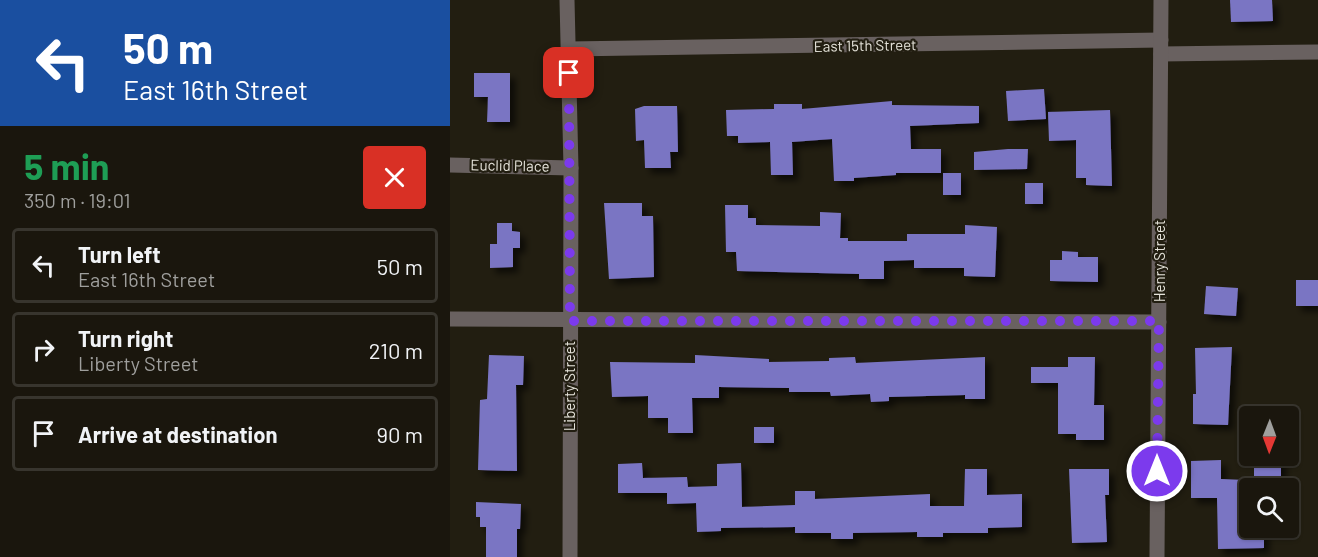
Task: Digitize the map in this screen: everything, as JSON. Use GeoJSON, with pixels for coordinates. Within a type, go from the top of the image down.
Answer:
{"type":"FeatureCollection","features":[{"type":"Feature","properties":{"kind":"street","name":"Liberty Street"},"geometry":{"type":"LineString","coordinates":[[567,0],[571,168],[570,557]]}},
{"type":"Feature","properties":{"kind":"street","name":"Henry Street"},"geometry":{"type":"LineString","coordinates":[[1157,557],[1161,0]]}},
{"type":"Feature","properties":{"kind":"street","name":"East 15th Street"},"geometry":{"type":"LineString","coordinates":[[569,50],[1161,47],[1318,52]]}},
{"type":"Feature","properties":{"kind":"street","name":"Euclid Place"},"geometry":{"type":"LineString","coordinates":[[450,165],[571,168]]}},
{"type":"Feature","properties":{"kind":"street"},"geometry":{"type":"LineString","coordinates":[[450,319],[1159,321]]}},
{"type":"Feature","properties":{"kind":"building"},"geometry":{"type":"Polygon","coordinates":[[[1230,0],[1272,0],[1273,21],[1231,22],[1230,0]]]}},
{"type":"Feature","properties":{"kind":"building"},"geometry":{"type":"Polygon","coordinates":[[[474,73],[510,73],[510,122],[487,122],[488,97],[474,97],[474,73]]]}},
{"type":"Feature","properties":{"kind":"building"},"geometry":{"type":"Polygon","coordinates":[[[1044,89],[1046,119],[1008,121],[1006,91],[1044,89]]]}},
{"type":"Feature","properties":{"kind":"building"},"geometry":{"type":"Polygon","coordinates":[[[892,101],[892,105],[979,106],[979,123],[910,126],[911,149],[941,149],[941,173],[896,173],[896,175],[854,178],[854,181],[834,181],[832,139],[792,142],[793,175],[771,175],[770,142],[738,143],[738,136],[727,136],[726,110],[774,109],[774,104],[802,104],[802,109],[892,101]]]}},
{"type":"Feature","properties":{"kind":"building"},"geometry":{"type":"Polygon","coordinates":[[[644,106],[677,106],[678,152],[670,152],[671,168],[645,168],[644,140],[636,141],[635,109],[644,106]]]}},
{"type":"Feature","properties":{"kind":"building"},"geometry":{"type":"Polygon","coordinates":[[[1110,110],[1112,186],[1086,185],[1086,178],[1076,178],[1076,140],[1049,141],[1048,112],[1110,110]]]}},
{"type":"Feature","properties":{"kind":"building"},"geometry":{"type":"Polygon","coordinates":[[[1028,149],[1027,169],[974,170],[974,152],[1028,149]]]}},
{"type":"Feature","properties":{"kind":"building"},"geometry":{"type":"Polygon","coordinates":[[[943,173],[961,173],[961,195],[943,195],[943,173]]]}},
{"type":"Feature","properties":{"kind":"building"},"geometry":{"type":"Polygon","coordinates":[[[1025,183],[1043,183],[1043,204],[1025,204],[1025,183]]]}},
{"type":"Feature","properties":{"kind":"building"},"geometry":{"type":"Polygon","coordinates":[[[604,203],[642,203],[642,216],[653,216],[654,277],[609,279],[604,203]]]}},
{"type":"Feature","properties":{"kind":"building"},"geometry":{"type":"Polygon","coordinates":[[[725,205],[748,205],[748,218],[756,218],[756,225],[820,226],[820,212],[841,213],[840,238],[848,238],[848,241],[907,241],[907,234],[965,234],[965,225],[997,227],[995,277],[964,276],[964,268],[914,268],[914,260],[884,261],[884,279],[859,279],[859,274],[737,271],[736,252],[726,252],[725,205]]]}},
{"type":"Feature","properties":{"kind":"building"},"geometry":{"type":"Polygon","coordinates":[[[497,223],[512,223],[512,231],[520,232],[520,248],[513,248],[513,267],[490,268],[490,244],[497,244],[497,223]]]}},
{"type":"Feature","properties":{"kind":"building"},"geometry":{"type":"Polygon","coordinates":[[[1062,251],[1078,252],[1078,257],[1098,257],[1098,282],[1050,281],[1050,260],[1062,260],[1062,251]]]}},
{"type":"Feature","properties":{"kind":"building"},"geometry":{"type":"Polygon","coordinates":[[[1296,280],[1318,280],[1318,306],[1296,306],[1296,280]]]}},
{"type":"Feature","properties":{"kind":"building"},"geometry":{"type":"Polygon","coordinates":[[[1206,286],[1238,288],[1236,316],[1204,314],[1206,286]]]}},
{"type":"Feature","properties":{"kind":"building"},"geometry":{"type":"Polygon","coordinates":[[[1232,347],[1228,425],[1193,424],[1193,394],[1196,394],[1195,348],[1232,347]]]}},
{"type":"Feature","properties":{"kind":"building"},"geometry":{"type":"Polygon","coordinates":[[[489,355],[524,356],[523,385],[516,385],[517,471],[478,470],[480,400],[487,399],[489,355]]]}},
{"type":"Feature","properties":{"kind":"building"},"geometry":{"type":"Polygon","coordinates":[[[695,355],[769,359],[769,362],[829,361],[829,358],[855,357],[856,363],[985,357],[985,399],[965,399],[965,395],[889,397],[889,401],[871,402],[870,394],[831,396],[830,392],[789,392],[789,388],[719,387],[719,398],[692,398],[693,433],[668,433],[668,418],[648,418],[648,396],[612,397],[610,362],[695,363],[695,355]]]}},
{"type":"Feature","properties":{"kind":"building"},"geometry":{"type":"Polygon","coordinates":[[[1068,357],[1095,357],[1094,405],[1104,405],[1104,440],[1076,440],[1076,434],[1058,434],[1058,383],[1031,383],[1031,367],[1068,367],[1068,357]]]}},
{"type":"Feature","properties":{"kind":"building"},"geometry":{"type":"Polygon","coordinates":[[[754,427],[774,427],[774,443],[754,443],[754,427]]]}},
{"type":"Feature","properties":{"kind":"building"},"geometry":{"type":"Polygon","coordinates":[[[1221,460],[1221,479],[1239,480],[1239,538],[1264,538],[1264,548],[1218,549],[1217,498],[1191,498],[1191,461],[1221,460]]]}},
{"type":"Feature","properties":{"kind":"building"},"geometry":{"type":"Polygon","coordinates":[[[642,463],[643,478],[687,477],[688,487],[717,486],[717,464],[741,463],[742,507],[795,505],[795,491],[815,491],[815,499],[930,494],[930,506],[964,506],[965,469],[987,469],[987,495],[1022,494],[1022,527],[988,528],[988,533],[943,533],[943,537],[917,537],[917,532],[853,533],[853,539],[831,539],[831,533],[795,533],[795,527],[721,528],[721,531],[697,532],[696,503],[667,504],[667,493],[618,493],[618,464],[642,463]]]}},
{"type":"Feature","properties":{"kind":"building"},"geometry":{"type":"Polygon","coordinates":[[[1254,466],[1281,466],[1281,478],[1254,478],[1254,466]]]}},
{"type":"Feature","properties":{"kind":"building"},"geometry":{"type":"Polygon","coordinates":[[[1069,469],[1109,469],[1109,495],[1105,495],[1107,542],[1072,543],[1069,469]]]}},
{"type":"Feature","properties":{"kind":"building"},"geometry":{"type":"Polygon","coordinates":[[[476,502],[521,504],[520,529],[517,529],[517,557],[486,557],[486,527],[480,527],[480,517],[476,517],[476,502]]]}},
{"type":"Feature","properties":{"kind":"route"},"geometry":{"type":"LineString","coordinates":[[569,73],[570,321],[1159,321],[1157,471]]}}]}
